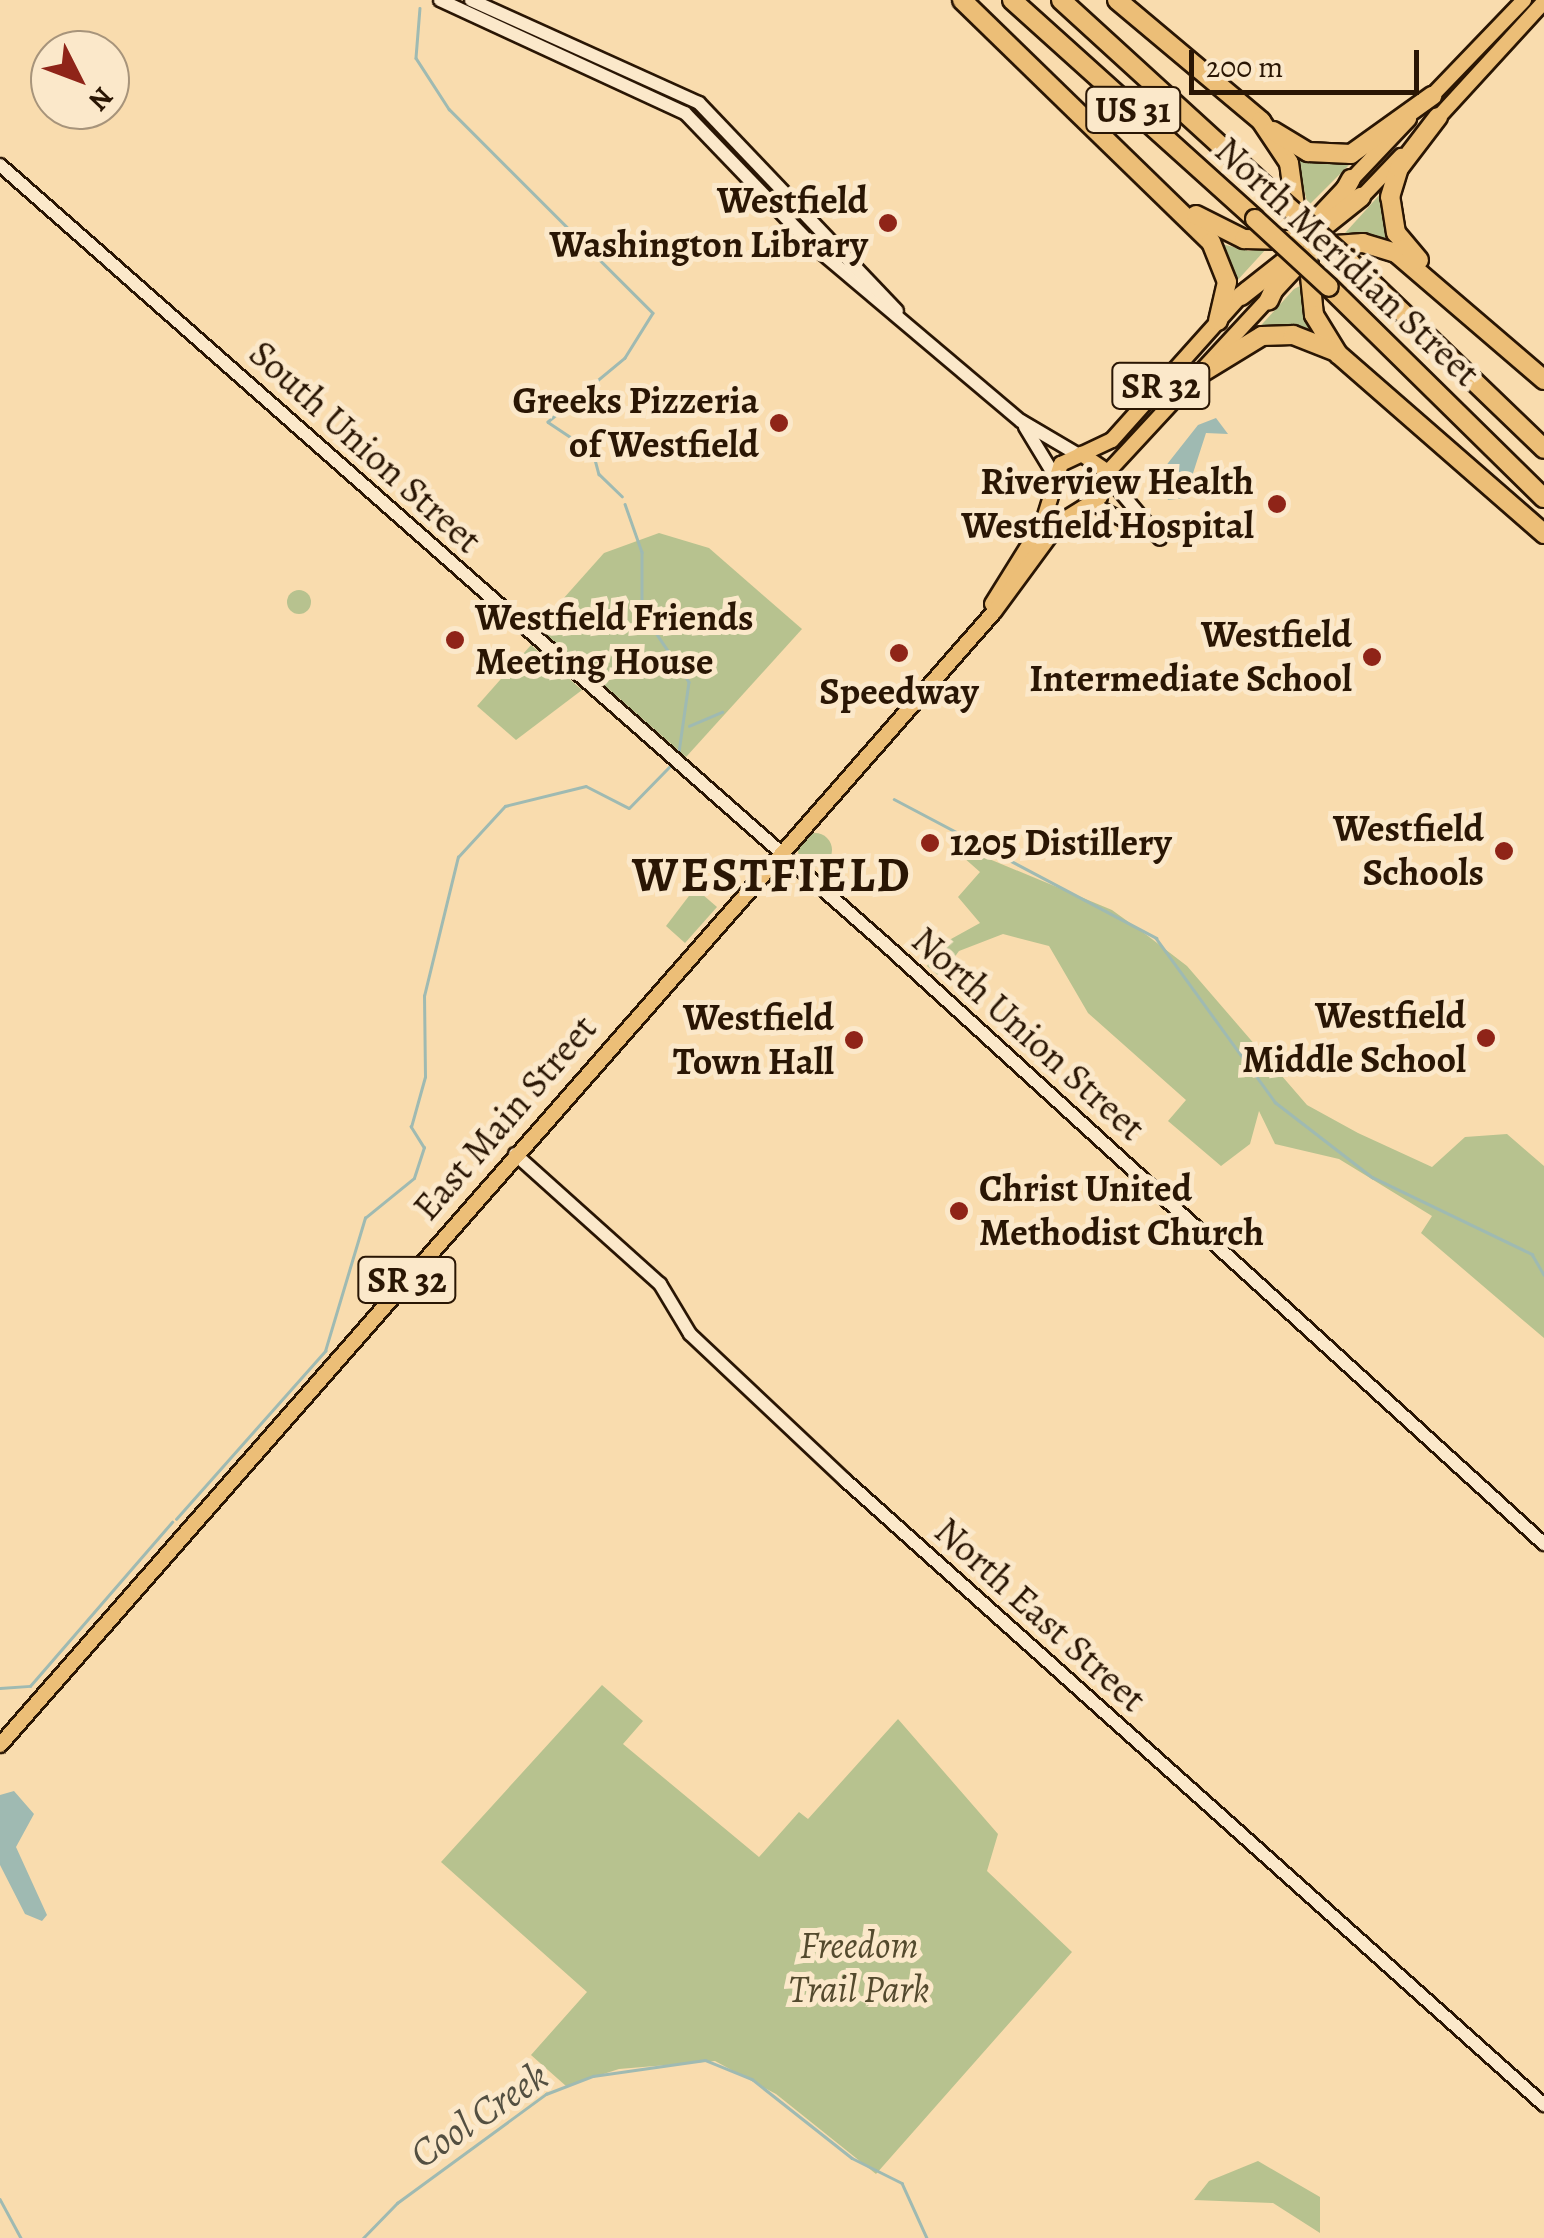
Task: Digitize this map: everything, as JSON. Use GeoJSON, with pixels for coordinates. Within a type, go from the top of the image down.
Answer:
{"type":"FeatureCollection","features":[{"type":"Feature","properties":{"kind":"highway"},"geometry":{"type":"LineString","coordinates":[[962,0],[1152,182],[1222,259],[1227,288],[1218,321]]}},
{"type":"Feature","properties":{"kind":"highway","name":"North Meridian Street"},"geometry":{"type":"LineString","coordinates":[[1012,0],[1329,286],[1544,498]]}},
{"type":"Feature","properties":{"kind":"highway","name":"North Meridian Street"},"geometry":{"type":"LineString","coordinates":[[1061,0],[1351,263],[1544,450]]}},
{"type":"Feature","properties":{"kind":"highway"},"geometry":{"type":"LineString","coordinates":[[1117,0],[1260,121],[1301,149],[1351,154],[1432,96]]}},
{"type":"Feature","properties":{"kind":"highway"},"geometry":{"type":"LineString","coordinates":[[1438,117],[1399,168],[1389,206],[1401,240],[1450,294],[1544,380]]}},
{"type":"Feature","properties":{"kind":"highway"},"geometry":{"type":"LineString","coordinates":[[1260,121],[1297,181],[1310,302],[1338,354],[1544,534]]}},
{"type":"Feature","properties":{"kind":"highway"},"geometry":{"type":"LineString","coordinates":[[1269,300],[1352,179]]}},
{"type":"Feature","properties":{"kind":"highway"},"geometry":{"type":"LineString","coordinates":[[1152,182],[1230,236],[1388,250],[1450,294]]}},
{"type":"Feature","properties":{"kind":"highway"},"geometry":{"type":"LineString","coordinates":[[1241,296],[1361,198]]}},
{"type":"Feature","properties":{"kind":"highway"},"geometry":{"type":"LineString","coordinates":[[1203,372],[1272,335],[1338,354]]}},
{"type":"Feature","properties":{"kind":"main road"},"geometry":{"type":"LineString","coordinates":[[1352,179],[1524,0]]}},
{"type":"Feature","properties":{"kind":"main road"},"geometry":{"type":"LineString","coordinates":[[1361,198],[1544,2]]}},
{"type":"Feature","properties":{"kind":"main road","name":"SR 32"},"geometry":{"type":"LineString","coordinates":[[1079,454],[1112,440],[1241,296]]}},
{"type":"Feature","properties":{"kind":"main road","name":"SR 32"},"geometry":{"type":"LineString","coordinates":[[1107,475],[1269,300]]}},
{"type":"Feature","properties":{"kind":"main road"},"geometry":{"type":"LineString","coordinates":[[1079,454],[1107,475],[1089,504],[1067,501],[1056,479],[1079,454]]}},
{"type":"Feature","properties":{"kind":"main road","name":"SR 32"},"geometry":{"type":"LineString","coordinates":[[967,642],[1043,522],[1056,479]]}},
{"type":"Feature","properties":{"kind":"main road","name":"SR 32"},"geometry":{"type":"LineString","coordinates":[[782,852],[967,642],[1060,522],[1089,504]]}},
{"type":"Feature","properties":{"kind":"main road","name":"East Main Street"},"geometry":{"type":"LineString","coordinates":[[0,1745],[782,852]]}},
{"type":"Feature","properties":{"kind":"street"},"geometry":{"type":"LineString","coordinates":[[440,0],[685,112],[797,232],[897,311],[1021,420],[1079,454]]}},
{"type":"Feature","properties":{"kind":"street"},"geometry":{"type":"LineString","coordinates":[[471,0],[698,103],[897,311]]}},
{"type":"Feature","properties":{"kind":"street","name":"South Union Street"},"geometry":{"type":"LineString","coordinates":[[0,165],[782,852]]}},
{"type":"Feature","properties":{"kind":"street"},"geometry":{"type":"LineString","coordinates":[[1021,420],[1056,479]]}},
{"type":"Feature","properties":{"kind":"street"},"geometry":{"type":"LineString","coordinates":[[1089,504],[1160,538],[1107,475]]}},
{"type":"Feature","properties":{"kind":"street","name":"North Union Street"},"geometry":{"type":"LineString","coordinates":[[782,852],[1544,1544]]}},
{"type":"Feature","properties":{"kind":"street","name":"North East Street"},"geometry":{"type":"LineString","coordinates":[[515,1154],[660,1284],[676,1320],[845,1480],[1544,2106]]}},
{"type":"Feature","properties":{"kind":"green space"},"geometry":{"type":"Polygon","coordinates":[[[1295,153],[1355,159],[1308,206],[1295,153]]]}},
{"type":"Feature","properties":{"kind":"green space"},"geometry":{"type":"Polygon","coordinates":[[[1383,191],[1395,241],[1344,235],[1345,233],[1383,191]]]}},
{"type":"Feature","properties":{"kind":"green space"},"geometry":{"type":"Polygon","coordinates":[[[1222,244],[1249,251],[1267,248],[1234,284],[1222,244]]]}},
{"type":"Feature","properties":{"kind":"green space"},"geometry":{"type":"Polygon","coordinates":[[[1300,286],[1313,335],[1254,333],[1294,289],[1300,286]]]}},
{"type":"Feature","properties":{"kind":"green space"},"geometry":{"type":"Polygon","coordinates":[[[659,533],[709,548],[802,629],[686,757],[538,627],[604,553],[659,533]]]}},
{"type":"Feature","properties":{"kind":"green space"},"geometry":{"type":"Polygon","coordinates":[[[299,590],[308,593],[308,611],[299,614],[290,611],[287,602],[290,593],[299,590]]]}},
{"type":"Feature","properties":{"kind":"green space"},"geometry":{"type":"Polygon","coordinates":[[[531,645],[582,690],[516,740],[477,706],[531,645]]]}},
{"type":"Feature","properties":{"kind":"green space"},"geometry":{"type":"Polygon","coordinates":[[[815,833],[827,838],[832,850],[827,862],[815,867],[803,862],[798,850],[803,838],[815,833]]]}},
{"type":"Feature","properties":{"kind":"green space"},"geometry":{"type":"Polygon","coordinates":[[[970,851],[1112,910],[1148,936],[1187,966],[1307,1105],[1358,1133],[1432,1167],[1465,1137],[1507,1134],[1544,1166],[1544,1338],[1421,1233],[1432,1216],[1339,1159],[1275,1144],[1259,1111],[1250,1144],[1221,1166],[1168,1121],[1186,1100],[1088,1013],[1049,946],[1003,934],[959,951],[940,977],[934,972],[927,966],[942,944],[980,923],[958,897],[980,872],[963,857],[970,851]]]}},
{"type":"Feature","properties":{"kind":"green space"},"geometry":{"type":"Polygon","coordinates":[[[695,888],[717,907],[685,943],[666,926],[695,888]]]}},
{"type":"Feature","properties":{"kind":"green space","name":"Freedom Trail Park"},"geometry":{"type":"Polygon","coordinates":[[[602,1685],[643,1721],[623,1744],[759,1857],[799,1812],[808,1819],[898,1719],[998,1834],[987,1871],[1072,1952],[876,2174],[776,2094],[715,2061],[619,2069],[566,2086],[531,2055],[587,1992],[441,1862],[602,1685]]]}},
{"type":"Feature","properties":{"kind":"green space"},"geometry":{"type":"Polygon","coordinates":[[[1258,2161],[1320,2197],[1320,2233],[1273,2203],[1194,2200],[1209,2181],[1258,2161]]]}},
{"type":"Feature","properties":{"kind":"water"},"geometry":{"type":"Polygon","coordinates":[[[1216,418],[1228,434],[1206,433],[1185,498],[1168,500],[1157,477],[1198,425],[1216,418]]]}},
{"type":"Feature","properties":{"kind":"water"},"geometry":{"type":"Polygon","coordinates":[[[14,1791],[34,1814],[16,1847],[47,1915],[42,1921],[25,1914],[0,1865],[0,1795],[14,1791]]]}},
{"type":"Feature","properties":{"kind":"waterway"},"geometry":{"type":"LineString","coordinates":[[420,8],[416,58],[449,109],[653,313],[625,358],[548,422],[593,452],[599,474],[622,496]]}},
{"type":"Feature","properties":{"kind":"waterway"},"geometry":{"type":"LineString","coordinates":[[625,504],[642,552],[642,612],[689,682],[679,752]]}},
{"type":"Feature","properties":{"kind":"waterway"},"geometry":{"type":"LineString","coordinates":[[689,726],[722,712]]}},
{"type":"Feature","properties":{"kind":"waterway"},"geometry":{"type":"LineString","coordinates":[[176,1519],[325,1351],[365,1218],[414,1178],[424,1148],[411,1127],[425,1077],[424,996],[458,857],[505,806],[586,786],[629,808],[672,764]]}},
{"type":"Feature","properties":{"kind":"waterway"},"geometry":{"type":"LineString","coordinates":[[894,799],[1156,938],[1275,1102],[1372,1177],[1532,1254],[1544,1275]]}},
{"type":"Feature","properties":{"kind":"waterway"},"geometry":{"type":"LineString","coordinates":[[0,1688],[30,1686],[172,1522]]}},
{"type":"Feature","properties":{"kind":"waterway","name":"Cool Creek"},"geometry":{"type":"LineString","coordinates":[[363,2238],[397,2203],[546,2094],[593,2076],[705,2060],[752,2079],[852,2158],[902,2183],[927,2238]]}},
{"type":"Feature","properties":{"kind":"waterway","name":"Cool Creek"},"geometry":{"type":"LineString","coordinates":[[0,2199],[21,2238]]}},
{"type":"Feature","properties":{"kind":"place","name":"Westfield Washington Library"},"geometry":{"type":"Point","coordinates":[888,223]}},
{"type":"Feature","properties":{"kind":"place","name":"Greeks Pizzeria of Westfield"},"geometry":{"type":"Point","coordinates":[779,423]}},
{"type":"Feature","properties":{"kind":"place","name":"Riverview Health Westfield Hospital"},"geometry":{"type":"Point","coordinates":[1277,504]}},
{"type":"Feature","properties":{"kind":"place","name":"Westfield Friends Meeting House"},"geometry":{"type":"Point","coordinates":[455,640]}},
{"type":"Feature","properties":{"kind":"place","name":"Speedway"},"geometry":{"type":"Point","coordinates":[899,653]}},
{"type":"Feature","properties":{"kind":"place","name":"Westfield Intermediate School"},"geometry":{"type":"Point","coordinates":[1372,657]}},
{"type":"Feature","properties":{"kind":"place","name":"1205 Distillery"},"geometry":{"type":"Point","coordinates":[930,843]}},
{"type":"Feature","properties":{"kind":"place","name":"Westfield Schools"},"geometry":{"type":"Point","coordinates":[1504,851]}},
{"type":"Feature","properties":{"kind":"place","name":"Westfield Middle School"},"geometry":{"type":"Point","coordinates":[1486,1038]}},
{"type":"Feature","properties":{"kind":"place","name":"Westfield Town Hall"},"geometry":{"type":"Point","coordinates":[854,1040]}},
{"type":"Feature","properties":{"kind":"place","name":"Christ United Methodist Church"},"geometry":{"type":"Point","coordinates":[959,1211]}},
{"type":"Feature","properties":{"kind":"district","name":"WESTFIELD"},"geometry":{"type":"Point","coordinates":[772,876]}}]}
